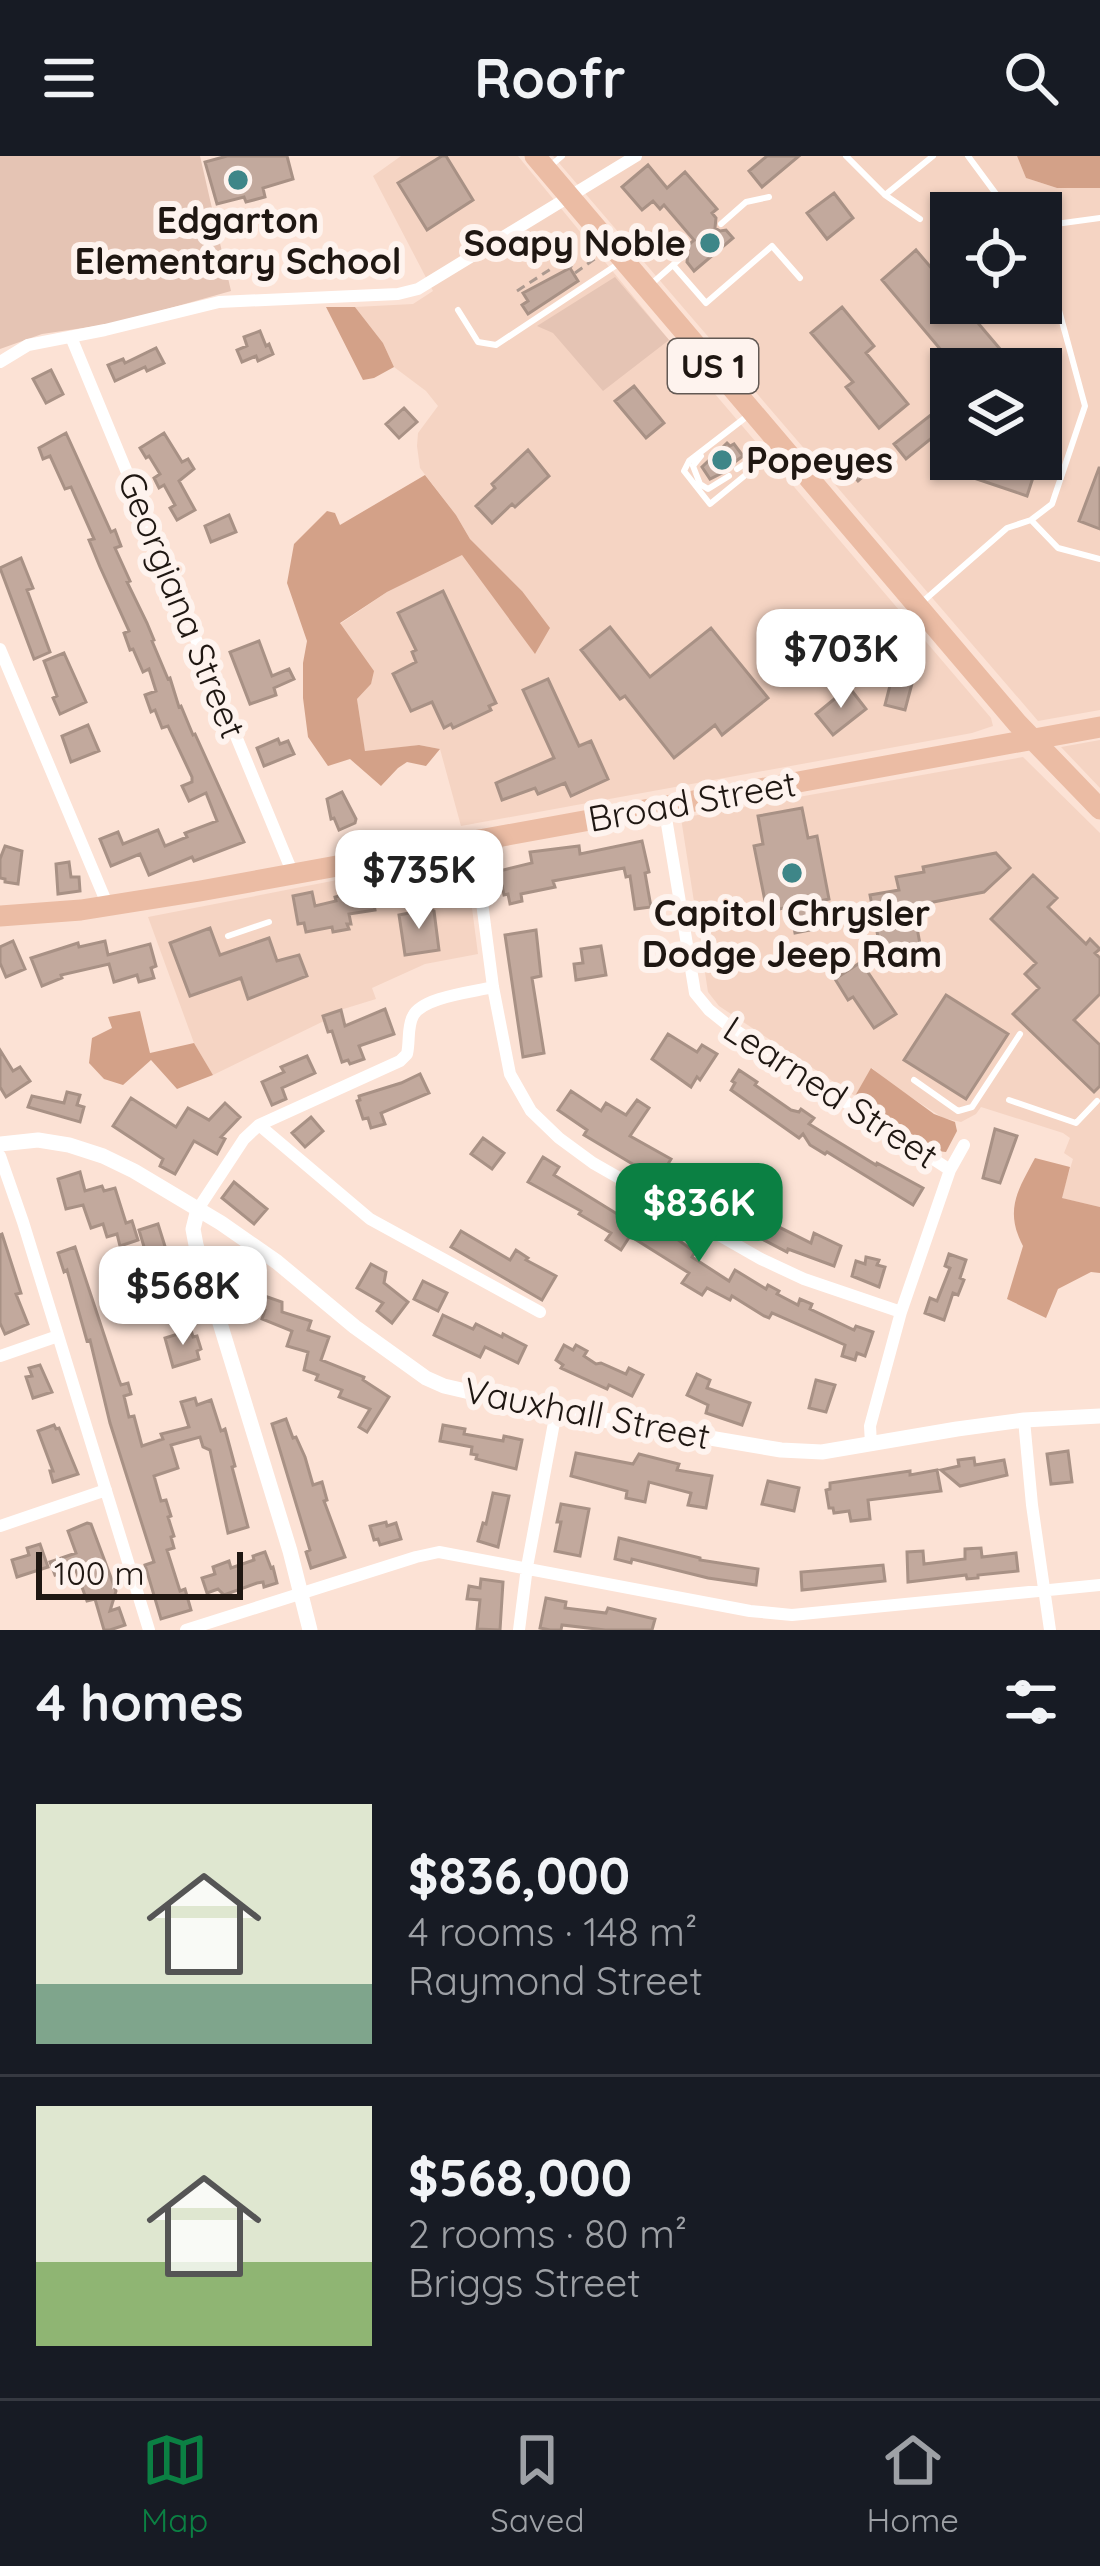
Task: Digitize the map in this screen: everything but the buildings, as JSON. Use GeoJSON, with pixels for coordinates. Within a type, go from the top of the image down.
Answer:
{"type":"FeatureCollection","features":[{"type":"Feature","properties":{"kind":"main road","name":"US 1"},"geometry":{"type":"LineString","coordinates":[[547,160],[569,196],[917,606],[1031,739],[1100,808]]}},
{"type":"Feature","properties":{"kind":"main road","name":"Broad Street"},"geometry":{"type":"LineString","coordinates":[[0,916],[108,906],[1100,727]]}},
{"type":"Feature","properties":{"kind":"street"},"geometry":{"type":"LineString","coordinates":[[0,362],[28,345],[219,302],[398,294],[418,289],[636,156]]}},
{"type":"Feature","properties":{"kind":"street","name":"Georgiana Street"},"geometry":{"type":"LineString","coordinates":[[70,337],[293,874]]}},
{"type":"Feature","properties":{"kind":"street"},"geometry":{"type":"LineString","coordinates":[[0,649],[108,906]]}},
{"type":"Feature","properties":{"kind":"street","name":"Learned Street"},"geometry":{"type":"LineString","coordinates":[[664,806],[695,994],[729,1027],[950,1170]]}},
{"type":"Feature","properties":{"kind":"street"},"geometry":{"type":"LineString","coordinates":[[474,841],[510,1074],[531,1111],[593,1162],[761,1259],[902,1312]]}},
{"type":"Feature","properties":{"kind":"street"},"geometry":{"type":"LineString","coordinates":[[310,1630],[196,1244],[198,1209],[244,1139],[260,1125],[400,1061],[407,1054],[414,1012],[422,1004],[494,987]]}},
{"type":"Feature","properties":{"kind":"street"},"geometry":{"type":"LineString","coordinates":[[260,1125],[370,1219],[540,1312]]}},
{"type":"Feature","properties":{"kind":"street","name":"Vauxhall Street"},"geometry":{"type":"LineString","coordinates":[[0,1144],[38,1140],[86,1150],[134,1171],[277,1262],[355,1327],[444,1386],[556,1412],[782,1450],[822,1452],[1024,1420],[1100,1416]]}},
{"type":"Feature","properties":{"kind":"street"},"geometry":{"type":"LineString","coordinates":[[871,1444],[870,1426],[902,1312],[950,1170],[964,1145]]}},
{"type":"Feature","properties":{"kind":"street"},"geometry":{"type":"LineString","coordinates":[[0,1156],[149,1630]]}},
{"type":"Feature","properties":{"kind":"street"},"geometry":{"type":"LineString","coordinates":[[0,1356],[58,1336]]}},
{"type":"Feature","properties":{"kind":"street"},"geometry":{"type":"LineString","coordinates":[[519,1630],[556,1412]]}},
{"type":"Feature","properties":{"kind":"street"},"geometry":{"type":"LineString","coordinates":[[1024,1420],[1050,1630]]}},
{"type":"Feature","properties":{"kind":"street"},"geometry":{"type":"LineString","coordinates":[[0,1526],[106,1490]]}},
{"type":"Feature","properties":{"kind":"street"},"geometry":{"type":"LineString","coordinates":[[186,1630],[439,1552],[792,1615],[1100,1585]]}},
{"type":"Feature","properties":{"kind":"lane"},"geometry":{"type":"LineString","coordinates":[[846,156],[886,195],[920,219]]}},
{"type":"Feature","properties":{"kind":"lane"},"geometry":{"type":"LineString","coordinates":[[886,195],[933,156]]}},
{"type":"Feature","properties":{"kind":"lane"},"geometry":{"type":"LineString","coordinates":[[968,156],[995,192]]}},
{"type":"Feature","properties":{"kind":"lane"},"geometry":{"type":"LineString","coordinates":[[721,224],[746,202],[769,197]]}},
{"type":"Feature","properties":{"kind":"lane"},"geometry":{"type":"LineString","coordinates":[[1062,223],[1100,218]]}},
{"type":"Feature","properties":{"kind":"lane"},"geometry":{"type":"LineString","coordinates":[[673,265],[706,303],[772,246],[800,278]]}},
{"type":"Feature","properties":{"kind":"lane"},"geometry":{"type":"LineString","coordinates":[[646,288],[682,257]]}},
{"type":"Feature","properties":{"kind":"lane"},"geometry":{"type":"LineString","coordinates":[[458,310],[478,342],[496,345],[624,260]]}},
{"type":"Feature","properties":{"kind":"lane"},"geometry":{"type":"LineString","coordinates":[[917,606],[1007,528],[1031,520],[1052,504],[1084,406],[1062,323]]}},
{"type":"Feature","properties":{"kind":"lane"},"geometry":{"type":"LineString","coordinates":[[752,412],[689,461],[684,471],[710,504],[781,446]]}},
{"type":"Feature","properties":{"kind":"lane"},"geometry":{"type":"LineString","coordinates":[[706,448],[693,466],[700,484],[709,489],[746,463],[760,464]]}},
{"type":"Feature","properties":{"kind":"lane"},"geometry":{"type":"LineString","coordinates":[[1031,520],[1058,548],[1100,559]]}},
{"type":"Feature","properties":{"kind":"lane"},"geometry":{"type":"LineString","coordinates":[[228,935],[269,922]]}},
{"type":"Feature","properties":{"kind":"lane"},"geometry":{"type":"LineString","coordinates":[[914,1080],[958,1111],[972,1107],[1020,1034]]}},
{"type":"Feature","properties":{"kind":"lane"},"geometry":{"type":"LineString","coordinates":[[1009,1100],[1076,1123],[1096,1101]]}},
{"type":"Feature","properties":{"kind":"path"},"geometry":{"type":"LineString","coordinates":[[517,291],[566,259],[574,273],[598,257]]}},
{"type":"Feature","properties":{"kind":"shaded area"},"geometry":{"type":"Polygon","coordinates":[[[0,156],[200,156],[231,291],[117,323],[42,334],[0,349],[0,156]]]}},
{"type":"Feature","properties":{"kind":"shaded area"},"geometry":{"type":"Polygon","coordinates":[[[401,156],[518,156],[993,726],[461,826],[440,749],[419,745],[365,752],[357,699],[371,684],[340,624],[387,592],[462,554],[535,653],[522,591],[470,539],[420,468],[418,433],[438,406],[394,367],[383,343],[355,307],[413,304],[433,291],[373,176],[401,156]]]}},
{"type":"Feature","properties":{"kind":"shaded area"},"geometry":{"type":"Polygon","coordinates":[[[553,156],[1017,156],[1026,178],[1057,188],[1100,188],[1100,710],[1038,721],[553,156]]]}},
{"type":"Feature","properties":{"kind":"shaded area"},"geometry":{"type":"Polygon","coordinates":[[[1017,156],[1100,156],[1100,188],[1057,188],[1026,178],[1017,156]]]}},
{"type":"Feature","properties":{"kind":"shaded area"},"geometry":{"type":"Polygon","coordinates":[[[615,277],[669,340],[603,391],[553,333],[537,326],[615,277]]]}},
{"type":"Feature","properties":{"kind":"shaded area"},"geometry":{"type":"Polygon","coordinates":[[[326,307],[355,307],[383,343],[394,367],[363,380],[326,307]]]}},
{"type":"Feature","properties":{"kind":"shaded area"},"geometry":{"type":"Polygon","coordinates":[[[425,475],[470,539],[522,591],[550,628],[535,654],[462,555],[387,592],[340,623],[374,671],[371,684],[357,699],[365,751],[419,745],[440,749],[426,766],[407,762],[381,786],[350,759],[328,766],[308,737],[303,698],[307,641],[287,583],[294,544],[327,511],[335,513],[340,525],[425,475]]]}},
{"type":"Feature","properties":{"kind":"shaded area"},"geometry":{"type":"Polygon","coordinates":[[[1100,740],[1100,788],[1061,747],[1100,740]]]}},
{"type":"Feature","properties":{"kind":"shaded area"},"geometry":{"type":"Polygon","coordinates":[[[1023,757],[1100,833],[1100,1207],[1061,1198],[1073,1159],[1064,1153],[1070,1138],[1063,1133],[981,1107],[961,1122],[943,1118],[872,1068],[855,1096],[719,1006],[708,992],[681,818],[1023,757]]]}},
{"type":"Feature","properties":{"kind":"shaded area"},"geometry":{"type":"Polygon","coordinates":[[[465,855],[478,954],[425,964],[372,988],[376,999],[324,1015],[324,1021],[213,1075],[194,1043],[148,917],[465,855]]]}},
{"type":"Feature","properties":{"kind":"shaded area"},"geometry":{"type":"Polygon","coordinates":[[[140,1011],[150,1053],[194,1043],[213,1075],[177,1089],[151,1060],[123,1085],[104,1079],[89,1063],[92,1038],[112,1028],[108,1017],[140,1011]]]}},
{"type":"Feature","properties":{"kind":"shaded area"},"geometry":{"type":"Polygon","coordinates":[[[871,1068],[934,1114],[955,1122],[957,1131],[946,1152],[937,1151],[855,1096],[871,1068]]]}},
{"type":"Feature","properties":{"kind":"shaded area"},"geometry":{"type":"Polygon","coordinates":[[[1035,1158],[1070,1167],[1062,1198],[1100,1207],[1100,1273],[1091,1272],[1058,1289],[1046,1318],[1007,1299],[1023,1246],[1014,1222],[1016,1200],[1035,1158]]]}},
{"type":"Feature","properties":{"kind":"place","name":"Edgarton Elementary School"},"geometry":{"type":"Point","coordinates":[238,180]}},
{"type":"Feature","properties":{"kind":"place","name":"Soapy Noble"},"geometry":{"type":"Point","coordinates":[710,243]}},
{"type":"Feature","properties":{"kind":"place","name":"Popeyes"},"geometry":{"type":"Point","coordinates":[722,460]}},
{"type":"Feature","properties":{"kind":"place","name":"Capitol Chrysler Dodge Jeep Ram"},"geometry":{"type":"Point","coordinates":[792,873]}}]}
